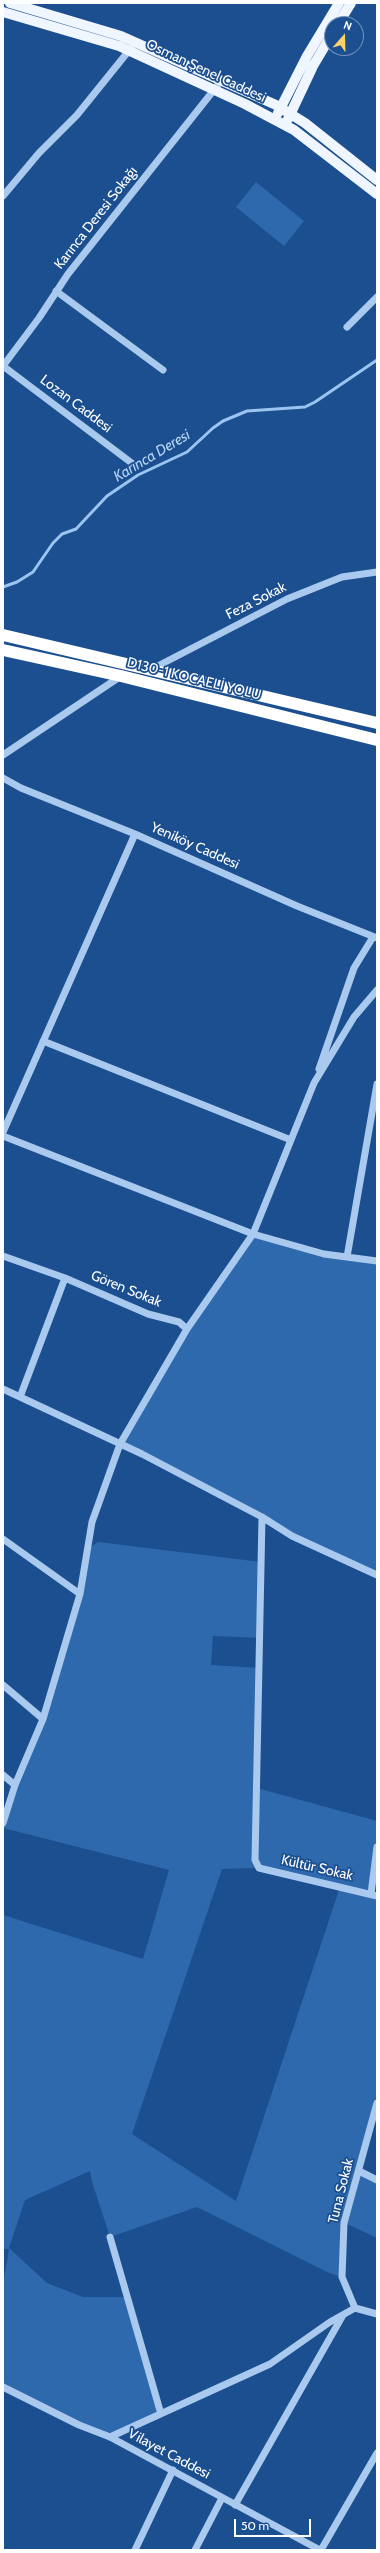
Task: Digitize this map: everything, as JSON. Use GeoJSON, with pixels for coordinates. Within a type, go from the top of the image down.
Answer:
{"type":"FeatureCollection","features":[{"type":"Feature","properties":{"kind":"highway"},"geometry":{"type":"LineString","coordinates":[[3,635],[377,723]]}},
{"type":"Feature","properties":{"kind":"highway","name":"D130-1 KOCAELİ YOLU"},"geometry":{"type":"LineString","coordinates":[[3,650],[121,676],[377,740]]}},
{"type":"Feature","properties":{"kind":"main road","name":"Osman Şenel Caddesi"},"geometry":{"type":"LineString","coordinates":[[10,3],[104,30],[134,41],[285,124],[377,194]]}},
{"type":"Feature","properties":{"kind":"main road"},"geometry":{"type":"LineString","coordinates":[[276,120],[307,56],[339,3]]}},
{"type":"Feature","properties":{"kind":"main road"},"geometry":{"type":"LineString","coordinates":[[343,16],[351,3]]}},
{"type":"Feature","properties":{"kind":"main road","name":"Osman Şenel Caddesi"},"geometry":{"type":"LineString","coordinates":[[3,12],[74,32],[130,51],[218,86],[281,108],[291,113],[377,180]]}},
{"type":"Feature","properties":{"kind":"main road"},"geometry":{"type":"LineString","coordinates":[[285,124],[313,66],[324,47]]}},
{"type":"Feature","properties":{"kind":"street"},"geometry":{"type":"LineString","coordinates":[[3,196],[39,153],[77,115],[130,51],[134,41]]}},
{"type":"Feature","properties":{"kind":"street","name":"Karınca Deresi Sokağı"},"geometry":{"type":"LineString","coordinates":[[3,366],[30,331],[56,291],[218,86]]}},
{"type":"Feature","properties":{"kind":"street"},"geometry":{"type":"LineString","coordinates":[[56,291],[163,370]]}},
{"type":"Feature","properties":{"kind":"street"},"geometry":{"type":"LineString","coordinates":[[347,327],[377,297]]}},
{"type":"Feature","properties":{"kind":"street","name":"Lozan Caddesi"},"geometry":{"type":"LineString","coordinates":[[3,366],[133,464]]}},
{"type":"Feature","properties":{"kind":"street","name":"Feza Sokak"},"geometry":{"type":"LineString","coordinates":[[152,669],[287,599],[342,577],[377,572]]}},
{"type":"Feature","properties":{"kind":"street"},"geometry":{"type":"LineString","coordinates":[[3,755],[121,676]]}},
{"type":"Feature","properties":{"kind":"street","name":"Yeniköy Caddesi"},"geometry":{"type":"LineString","coordinates":[[3,778],[21,788],[135,834],[297,906],[375,938]]}},
{"type":"Feature","properties":{"kind":"street"},"geometry":{"type":"LineString","coordinates":[[3,1132],[135,834]]}},
{"type":"Feature","properties":{"kind":"street"},"geometry":{"type":"LineString","coordinates":[[3,1823],[16,1785],[43,1719],[80,1594],[92,1522],[120,1444],[187,1329],[253,1234],[314,1083],[354,968],[375,938]]}},
{"type":"Feature","properties":{"kind":"street"},"geometry":{"type":"LineString","coordinates":[[314,1083],[354,1017],[377,990]]}},
{"type":"Feature","properties":{"kind":"street"},"geometry":{"type":"LineString","coordinates":[[43,1041],[292,1140]]}},
{"type":"Feature","properties":{"kind":"street"},"geometry":{"type":"LineString","coordinates":[[348,1257],[377,1084]]}},
{"type":"Feature","properties":{"kind":"street"},"geometry":{"type":"LineString","coordinates":[[3,1136],[253,1234],[324,1254],[377,1261]]}},
{"type":"Feature","properties":{"kind":"street","name":"Gören Sokak"},"geometry":{"type":"LineString","coordinates":[[3,1256],[65,1278],[148,1314],[179,1322],[187,1329]]}},
{"type":"Feature","properties":{"kind":"street"},"geometry":{"type":"LineString","coordinates":[[20,1397],[65,1278]]}},
{"type":"Feature","properties":{"kind":"street"},"geometry":{"type":"LineString","coordinates":[[3,1389],[120,1444],[262,1517],[292,1536],[377,1575]]}},
{"type":"Feature","properties":{"kind":"street","name":"Kültür Sokak"},"geometry":{"type":"LineString","coordinates":[[262,1517],[255,1860],[259,1868],[374,1895]]}},
{"type":"Feature","properties":{"kind":"street"},"geometry":{"type":"LineString","coordinates":[[3,1539],[80,1594]]}},
{"type":"Feature","properties":{"kind":"street"},"geometry":{"type":"LineString","coordinates":[[3,1685],[43,1719]]}},
{"type":"Feature","properties":{"kind":"street"},"geometry":{"type":"LineString","coordinates":[[3,1775],[16,1785]]}},
{"type":"Feature","properties":{"kind":"street"},"geometry":{"type":"LineString","coordinates":[[374,1895],[377,1847]]}},
{"type":"Feature","properties":{"kind":"street","name":"Tuna Sokak"},"geometry":{"type":"LineString","coordinates":[[355,2308],[342,2277],[344,2223],[377,2103]]}},
{"type":"Feature","properties":{"kind":"street"},"geometry":{"type":"LineString","coordinates":[[358,2171],[377,2180]]}},
{"type":"Feature","properties":{"kind":"street"},"geometry":{"type":"LineString","coordinates":[[110,2237],[161,2414]]}},
{"type":"Feature","properties":{"kind":"street"},"geometry":{"type":"LineString","coordinates":[[110,2437],[270,2364],[344,2313],[355,2308],[377,2314]]}},
{"type":"Feature","properties":{"kind":"street"},"geometry":{"type":"LineString","coordinates":[[235,2505],[344,2313]]}},
{"type":"Feature","properties":{"kind":"street","name":"Vilayet Caddesi"},"geometry":{"type":"LineString","coordinates":[[3,2387],[79,2425],[110,2437],[321,2550]]}},
{"type":"Feature","properties":{"kind":"street"},"geometry":{"type":"LineString","coordinates":[[321,2550],[377,2453]]}},
{"type":"Feature","properties":{"kind":"street"},"geometry":{"type":"LineString","coordinates":[[135,2550],[173,2470]]}},
{"type":"Feature","properties":{"kind":"street"},"geometry":{"type":"LineString","coordinates":[[195,2550],[222,2498]]}},
{"type":"Feature","properties":{"kind":"shaded area"},"geometry":{"type":"Polygon","coordinates":[[[256,182],[304,221],[284,246],[236,207],[256,182]]]}},
{"type":"Feature","properties":{"kind":"shaded area"},"geometry":{"type":"Polygon","coordinates":[[[253,1234],[324,1254],[377,1261],[377,1575],[292,1536],[120,1444],[147,1395],[253,1234]]]}},
{"type":"Feature","properties":{"kind":"shaded area"},"geometry":{"type":"Polygon","coordinates":[[[98,1542],[261,1562],[260,1638],[213,1636],[211,1665],[260,1668],[257,1788],[377,1821],[377,1847],[371,1894],[377,1896],[377,2103],[359,2171],[377,2180],[377,2238],[345,2223],[342,2277],[329,2273],[197,2207],[110,2237],[92,2182],[90,2171],[25,2200],[9,2248],[47,2283],[83,2297],[127,2297],[161,2414],[110,2437],[3,2387],[3,2284],[9,2249],[3,2249],[3,1915],[143,1959],[169,1870],[3,1828],[3,1823],[43,1719],[80,1594],[88,1549],[98,1542]],[[259,1868],[222,1869],[132,2134],[236,2201],[340,1887],[259,1868]]]}},
{"type":"Feature","properties":{"kind":"waterway","name":"Karınca Deresi"},"geometry":{"type":"LineString","coordinates":[[3,587],[17,582],[33,572],[53,543],[62,534],[76,529],[107,496],[138,475],[187,452],[213,428],[223,421],[247,411],[305,407],[315,402],[377,360]]}}]}
